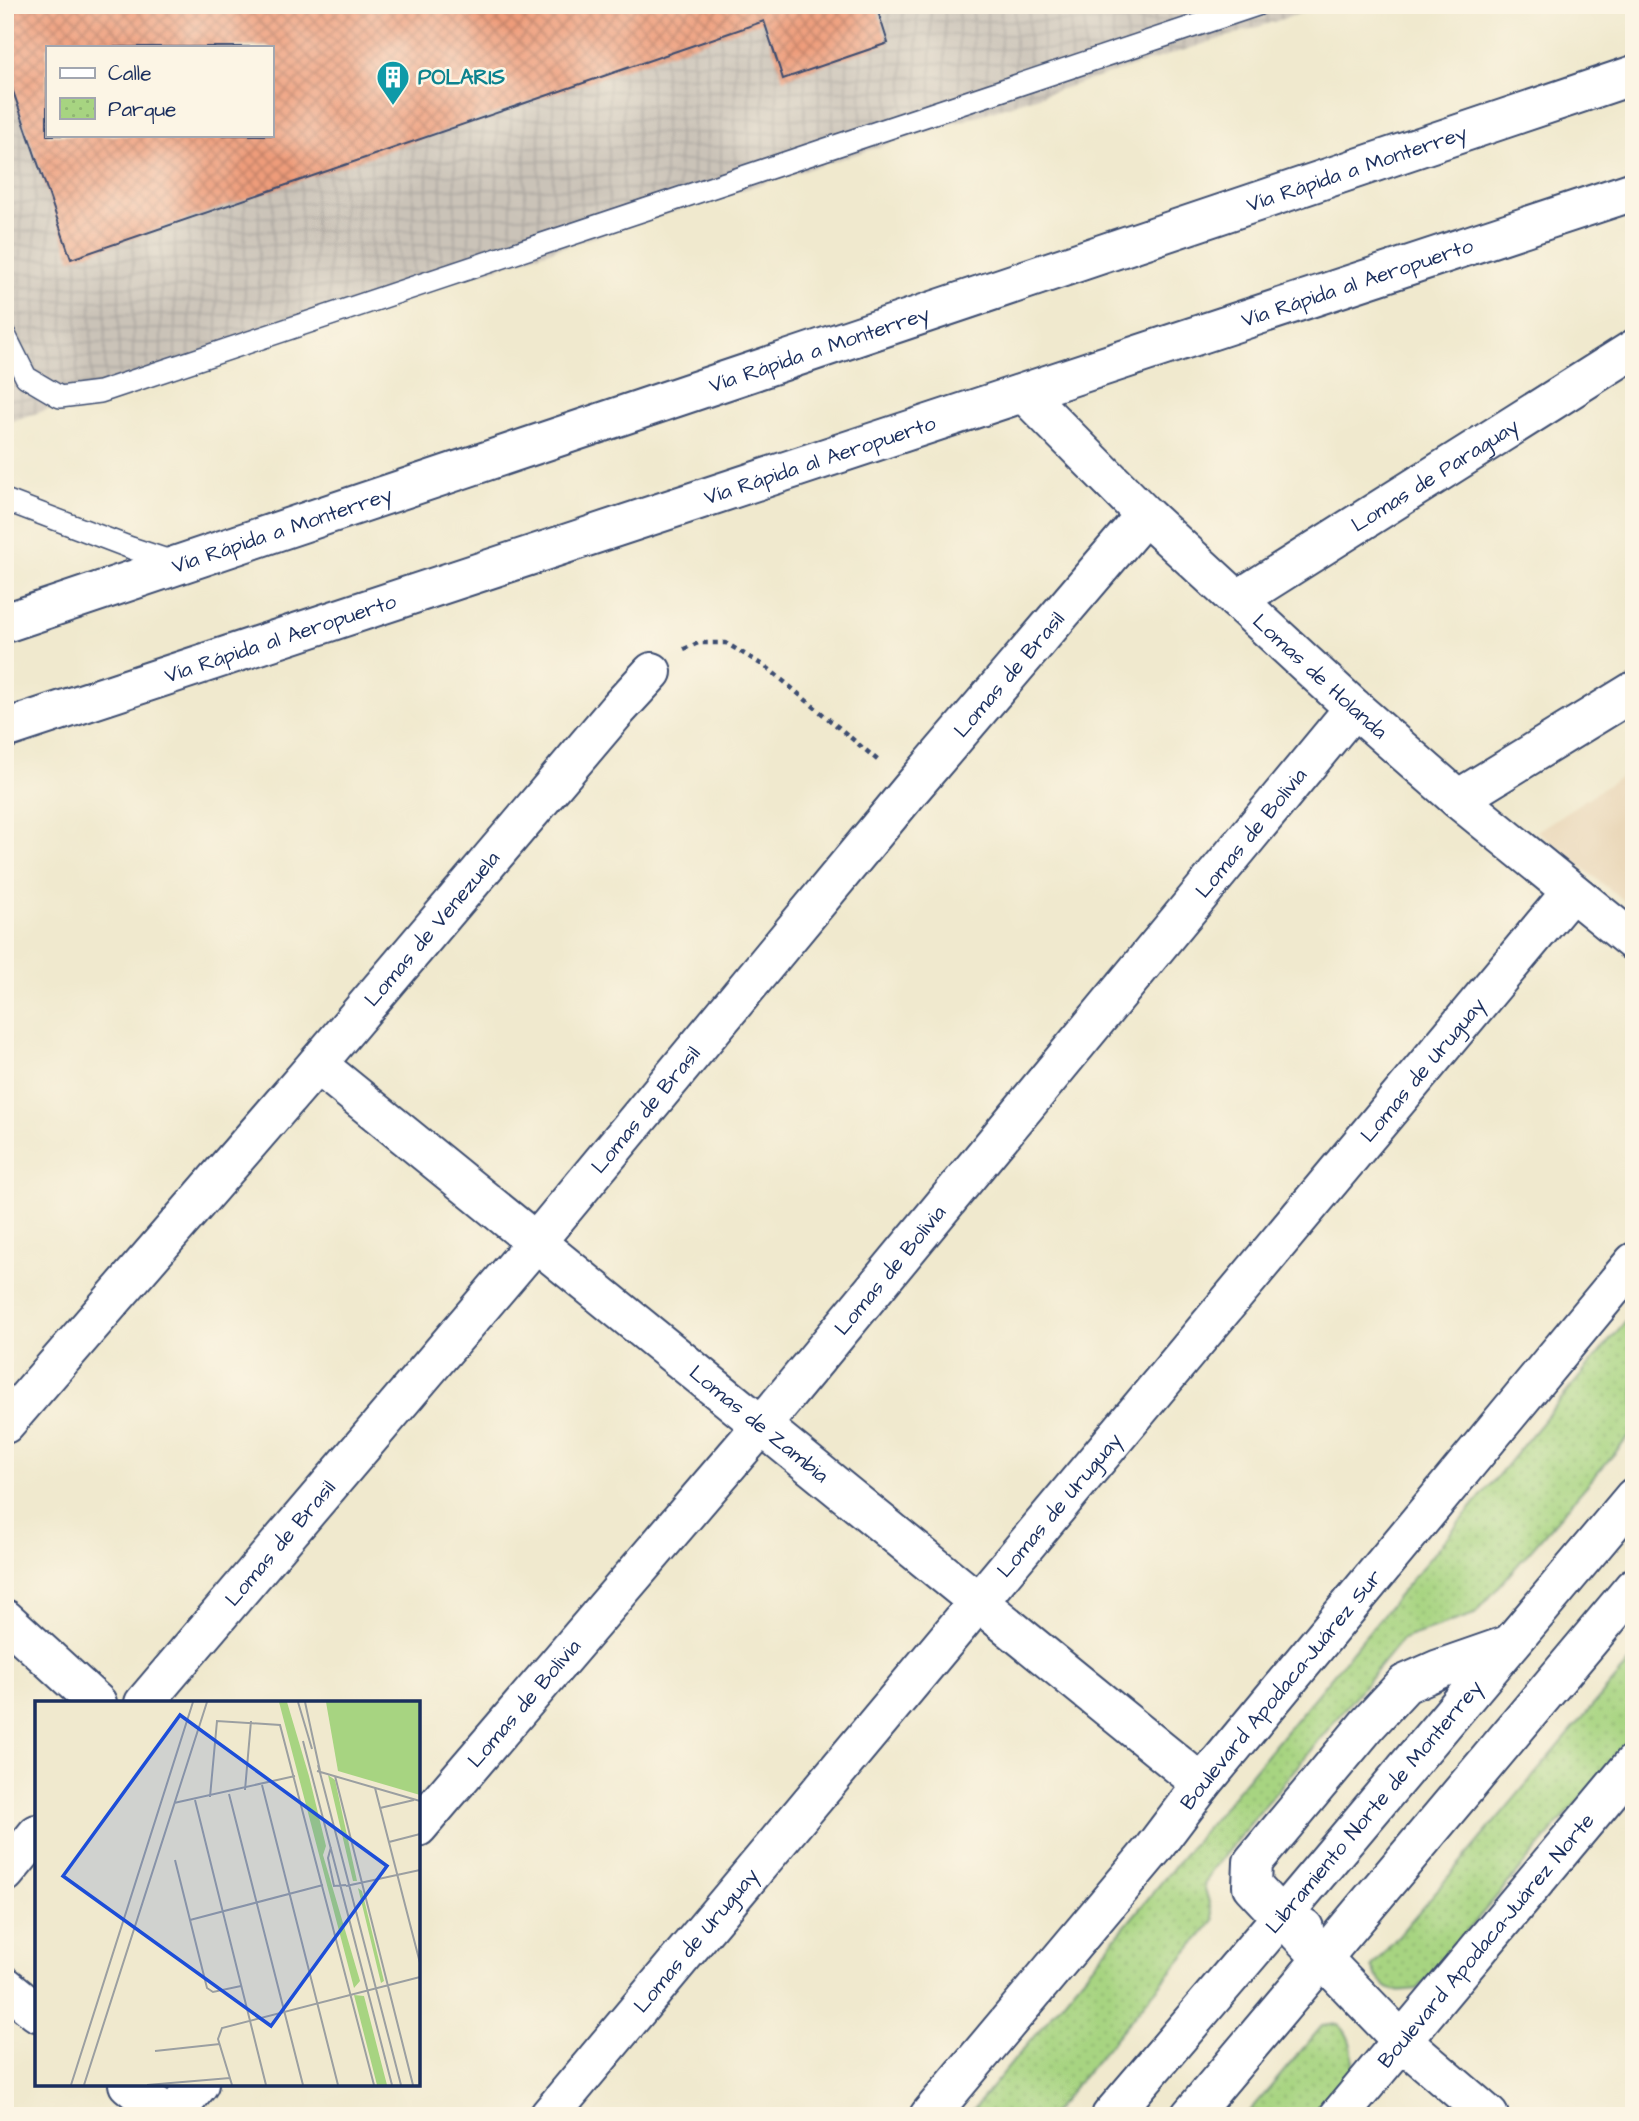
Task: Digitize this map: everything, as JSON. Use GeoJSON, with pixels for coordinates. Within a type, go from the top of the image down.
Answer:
{"type":"FeatureCollection","features":[{"type":"Feature","properties":{"kind":"main road","name":"Vía Rápida a Monterrey"},"geometry":{"type":"LineString","coordinates":[[5,623],[1634,75]]}},
{"type":"Feature","properties":{"kind":"main road","name":"Vía Rápida al Aeropuerto"},"geometry":{"type":"LineString","coordinates":[[5,729],[1634,191]]}},
{"type":"Feature","properties":{"kind":"main road","name":"Lomas de Paraguay"},"geometry":{"type":"LineString","coordinates":[[1237,600],[1634,349]]}},
{"type":"Feature","properties":{"kind":"main road","name":"Lomas de Holanda"},"geometry":{"type":"LineString","coordinates":[[1024,393],[1145,515],[1354,708],[1458,799],[1634,942]]}},
{"type":"Feature","properties":{"kind":"main road","name":"Lomas de Brasil"},"geometry":{"type":"LineString","coordinates":[[146,1701],[536,1242],[911,789],[1145,515]]}},
{"type":"Feature","properties":{"kind":"main road","name":"Lomas de Venezuela"},"geometry":{"type":"LineString","coordinates":[[5,1424],[652,672]]}},
{"type":"Feature","properties":{"kind":"main road"},"geometry":{"type":"LineString","coordinates":[[1458,799],[1634,691]]}},
{"type":"Feature","properties":{"kind":"main road","name":"Lomas de Bolivia"},"geometry":{"type":"LineString","coordinates":[[420,1825],[762,1425],[1354,708]]}},
{"type":"Feature","properties":{"kind":"main road","name":"Lomas de Uruguay"},"geometry":{"type":"LineString","coordinates":[[549,2116],[1571,892]]}},
{"type":"Feature","properties":{"kind":"main road","name":"Lomas de Zambia"},"geometry":{"type":"LineString","coordinates":[[317,1064],[1202,1784]]}},
{"type":"Feature","properties":{"kind":"main road","name":"Boulevard Apodaca-Juárez Sur"},"geometry":{"type":"LineString","coordinates":[[929,2116],[1153,1849],[1202,1784],[1634,1262]]}},
{"type":"Feature","properties":{"kind":"main road","name":"Libramiento Norte de Monterrey"},"geometry":{"type":"LineString","coordinates":[[1111,2116],[1634,1497]]}},
{"type":"Feature","properties":{"kind":"main road"},"geometry":{"type":"LineString","coordinates":[[1190,2116],[1634,1587]]}},
{"type":"Feature","properties":{"kind":"main road"},"geometry":{"type":"LineString","coordinates":[[5,1619],[95,1701]]}},
{"type":"Feature","properties":{"kind":"main road"},"geometry":{"type":"LineString","coordinates":[[1489,2116],[1402,2041],[1323,1956],[1252,1886],[1253,1862],[1368,1724],[1405,1684],[1510,1644]]}},
{"type":"Feature","properties":{"kind":"main road","name":"Boulevard Apodaca-Juárez Norte"},"geometry":{"type":"LineString","coordinates":[[1339,2116],[1634,1763]]}},
{"type":"Feature","properties":{"kind":"main road"},"geometry":{"type":"LineString","coordinates":[[5,1873],[35,1836]]}},
{"type":"Feature","properties":{"kind":"main road"},"geometry":{"type":"LineString","coordinates":[[1281,1917],[1312,1932],[1331,1930],[1353,1921]]}},
{"type":"Feature","properties":{"kind":"main road"},"geometry":{"type":"LineString","coordinates":[[5,1986],[35,2010]]}},
{"type":"Feature","properties":{"kind":"main road"},"geometry":{"type":"LineString","coordinates":[[131,2086],[169,2116],[197,2086]]}},
{"type":"Feature","properties":{"kind":"lane"},"geometry":{"type":"LineString","coordinates":[[5,335],[26,377],[60,397],[100,392],[1257,5]]}},
{"type":"Feature","properties":{"kind":"lane"},"geometry":{"type":"LineString","coordinates":[[5,500],[181,565]]}},
{"type":"Feature","properties":{"kind":"path"},"geometry":{"type":"LineString","coordinates":[[652,672],[677,653],[698,643],[726,643],[769,669],[911,789]]}},
{"type":"Feature","properties":{"kind":"shaded area"},"geometry":{"type":"Polygon","coordinates":[[[5,5],[1327,5],[5,423],[5,5]]]}},
{"type":"Feature","properties":{"kind":"shaded area"},"geometry":{"type":"Polygon","coordinates":[[[1634,768],[1634,909],[1537,831],[1634,768]]]}},
{"type":"Feature","properties":{"kind":"green space"},"geometry":{"type":"Polygon","coordinates":[[[1634,1311],[1634,1431],[1475,1614],[1402,1639],[1212,1870],[1204,1885],[1214,1920],[1050,2116],[968,2116],[1634,1311]]]}},
{"type":"Feature","properties":{"kind":"green space"},"geometry":{"type":"Polygon","coordinates":[[[1634,1657],[1634,1735],[1418,1989],[1389,1989],[1380,1982],[1372,1967],[1634,1657]]]}},
{"type":"Feature","properties":{"kind":"green space"},"geometry":{"type":"Polygon","coordinates":[[[1338,2024],[1349,2040],[1354,2072],[1316,2116],[1246,2116],[1322,2026],[1338,2024]]]}},
{"type":"Feature","properties":{"kind":"building","name":"POLARIS"},"geometry":{"type":"Polygon","coordinates":[[[5,5],[876,5],[888,43],[783,79],[764,21],[71,259],[5,68],[5,5]]]}},
{"type":"Feature","properties":{"kind":"place","name":"POLARIS"},"geometry":{"type":"Point","coordinates":[393,107]}}]}
